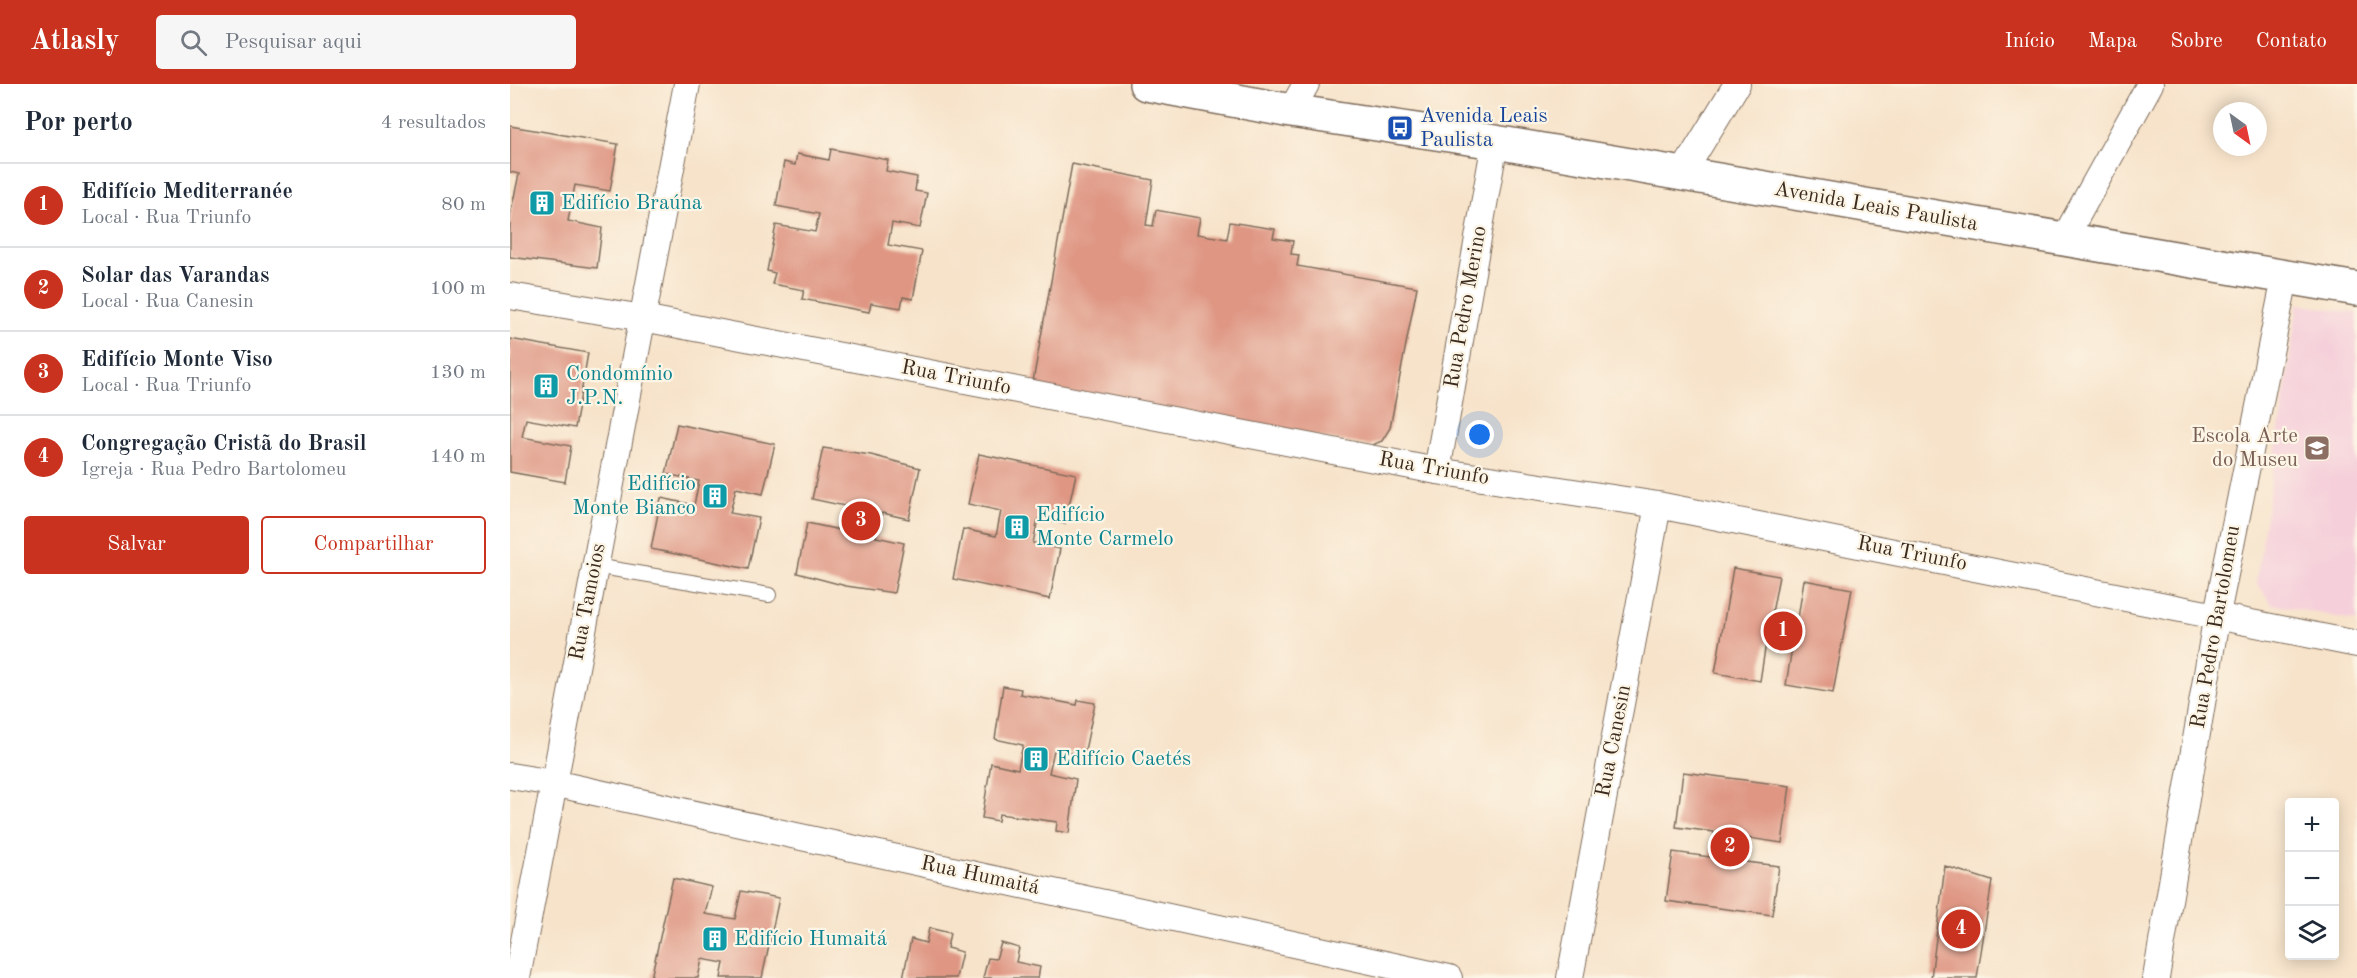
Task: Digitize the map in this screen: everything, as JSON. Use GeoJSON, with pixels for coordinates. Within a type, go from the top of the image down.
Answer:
{"type":"FeatureCollection","features":[{"type":"Feature","properties":{"kind":"street","name":"Rua Tamoios"},"geometry":{"type":"LineString","coordinates":[[517,978],[687,84]]}},
{"type":"Feature","properties":{"kind":"street","name":"Avenida Leais Paulista"},"geometry":{"type":"LineString","coordinates":[[1146,84],[1298,98],[1496,142],[2357,289]]}},
{"type":"Feature","properties":{"kind":"street"},"geometry":{"type":"LineString","coordinates":[[1682,174],[1737,84]]}},
{"type":"Feature","properties":{"kind":"street"},"geometry":{"type":"LineString","coordinates":[[2064,239],[2150,84]]}},
{"type":"Feature","properties":{"kind":"street","name":"Rua Pedro Merino"},"geometry":{"type":"LineString","coordinates":[[1437,471],[1496,142]]}},
{"type":"Feature","properties":{"kind":"street","name":"Rua Pedro Bartolomeu"},"geometry":{"type":"LineString","coordinates":[[2156,978],[2217,614],[2285,278]]}},
{"type":"Feature","properties":{"kind":"street","name":"Rua Triunfo"},"geometry":{"type":"LineString","coordinates":[[510,296],[643,318],[1437,471],[1658,505],[2217,614],[2357,644]]}},
{"type":"Feature","properties":{"kind":"street","name":"Rua Canesin"},"geometry":{"type":"LineString","coordinates":[[1570,978],[1658,505]]}},
{"type":"Feature","properties":{"kind":"street","name":"Rua Humaitá"},"geometry":{"type":"LineString","coordinates":[[510,776],[553,783],[1449,978]]}},
{"type":"Feature","properties":{"kind":"lane"},"geometry":{"type":"LineString","coordinates":[[595,566],[769,595]]}},
{"type":"Feature","properties":{"kind":"shaded area","name":"Escola Arte do Museu"},"geometry":{"type":"Polygon","coordinates":[[[2298,304],[2357,313],[2357,621],[2272,604],[2256,582],[2298,304]]]}},
{"type":"Feature","properties":{"kind":"building","name":"Edifício Braúna"},"geometry":{"type":"Polygon","coordinates":[[[510,126],[618,144],[610,191],[575,185],[568,221],[602,228],[597,268],[510,257],[510,216],[519,174],[510,172],[510,126]]]}},
{"type":"Feature","properties":{"kind":"building"},"geometry":{"type":"Polygon","coordinates":[[[831,149],[888,160],[886,171],[917,177],[915,191],[927,193],[920,228],[892,223],[888,245],[922,251],[913,299],[903,297],[901,308],[871,303],[869,312],[802,299],[804,290],[772,284],[775,273],[767,271],[776,225],[815,232],[819,214],[776,206],[784,162],[795,165],[797,154],[829,160],[831,149]]]}},
{"type":"Feature","properties":{"kind":"building"},"geometry":{"type":"Polygon","coordinates":[[[1072,164],[1153,180],[1146,225],[1153,226],[1156,210],[1200,218],[1197,234],[1227,239],[1230,222],[1275,229],[1273,238],[1293,241],[1291,254],[1299,255],[1297,266],[1417,287],[1390,428],[1382,441],[1370,446],[1032,387],[1072,164]]]}},
{"type":"Feature","properties":{"kind":"building","name":"Condomínio J.P.N."},"geometry":{"type":"Polygon","coordinates":[[[510,339],[588,353],[575,428],[526,419],[522,437],[571,446],[565,482],[510,472],[510,339]]]}},
{"type":"Feature","properties":{"kind":"building","name":"Edifício Monte Bianco"},"geometry":{"type":"Polygon","coordinates":[[[677,424],[775,444],[763,494],[736,488],[730,513],[759,518],[748,569],[651,549],[661,498],[694,505],[699,481],[666,474],[677,424]]]}},
{"type":"Feature","properties":{"kind":"building"},"geometry":{"type":"Polygon","coordinates":[[[823,448],[871,455],[920,468],[909,519],[882,513],[876,537],[904,543],[894,593],[846,586],[797,573],[807,523],[840,530],[845,506],[812,499],[823,448]]]}},
{"type":"Feature","properties":{"kind":"building","name":"Edifício Monte Carmelo"},"geometry":{"type":"Polygon","coordinates":[[[979,454],[1076,474],[1065,524],[1038,519],[1033,543],[1060,549],[1050,599],[953,579],[963,529],[996,536],[1001,511],[968,504],[979,454]]]}},
{"type":"Feature","properties":{"kind":"building"},"geometry":{"type":"Polygon","coordinates":[[[1733,568],[1779,576],[1772,613],[1798,618],[1804,580],[1852,589],[1833,693],[1786,685],[1792,648],[1766,643],[1760,681],[1715,673],[1733,568]]]}},
{"type":"Feature","properties":{"kind":"building","name":"Edifício Caetés"},"geometry":{"type":"Polygon","coordinates":[[[1003,686],[1021,689],[1020,694],[1077,705],[1078,700],[1095,703],[1084,755],[1054,750],[1049,773],[1076,779],[1069,833],[1056,831],[1057,822],[999,814],[998,821],[982,818],[991,763],[1018,769],[1023,745],[995,739],[1003,686]]]}},
{"type":"Feature","properties":{"kind":"building"},"geometry":{"type":"Polygon","coordinates":[[[1683,772],[1790,786],[1782,843],[1749,838],[1746,862],[1779,866],[1772,915],[1666,901],[1673,852],[1710,857],[1714,832],[1676,827],[1683,772]]]}},
{"type":"Feature","properties":{"kind":"building"},"geometry":{"type":"Polygon","coordinates":[[[1945,866],[1992,881],[1977,978],[1931,978],[1945,866]]]}},
{"type":"Feature","properties":{"kind":"building","name":"Edifício Humaitá"},"geometry":{"type":"Polygon","coordinates":[[[673,878],[712,887],[705,914],[735,919],[741,891],[779,898],[762,978],[721,978],[724,963],[702,959],[698,978],[651,978],[673,878]]]}},
{"type":"Feature","properties":{"kind":"building"},"geometry":{"type":"Polygon","coordinates":[[[929,928],[950,933],[947,948],[962,952],[956,978],[903,978],[911,939],[926,943],[929,928]]]}},
{"type":"Feature","properties":{"kind":"building"},"geometry":{"type":"Polygon","coordinates":[[[1001,943],[1019,948],[1016,962],[1040,967],[1038,978],[983,978],[988,958],[996,959],[1001,943]]]}},
{"type":"Feature","properties":{"kind":"place","name":"Avenida Leais Paulista"},"geometry":{"type":"Point","coordinates":[1400,128]}},
{"type":"Feature","properties":{"kind":"place","name":"Edifício Braúna"},"geometry":{"type":"Point","coordinates":[542,203]}},
{"type":"Feature","properties":{"kind":"place","name":"Condomínio J.P.N."},"geometry":{"type":"Point","coordinates":[546,386]}},
{"type":"Feature","properties":{"kind":"place","name":"Escola Arte do Museu"},"geometry":{"type":"Point","coordinates":[2317,448]}},
{"type":"Feature","properties":{"kind":"place","name":"Edifício Monte Bianco"},"geometry":{"type":"Point","coordinates":[715,496]}},
{"type":"Feature","properties":{"kind":"place","name":"Edifício Monte Viso"},"geometry":{"type":"Point","coordinates":[861,521]}},
{"type":"Feature","properties":{"kind":"place","name":"Edifício Monte Carmelo"},"geometry":{"type":"Point","coordinates":[1017,527]}},
{"type":"Feature","properties":{"kind":"place","name":"Edifício Mediterranée"},"geometry":{"type":"Point","coordinates":[1783,631]}},
{"type":"Feature","properties":{"kind":"place","name":"Edifício Caetés"},"geometry":{"type":"Point","coordinates":[1036,759]}},
{"type":"Feature","properties":{"kind":"place","name":"Solar das Varandas"},"geometry":{"type":"Point","coordinates":[1730,847]}},
{"type":"Feature","properties":{"kind":"place","name":"Congregação Cristã do Brasil"},"geometry":{"type":"Point","coordinates":[1961,929]}},
{"type":"Feature","properties":{"kind":"place","name":"Edifício Humaitá"},"geometry":{"type":"Point","coordinates":[715,939]}}]}
